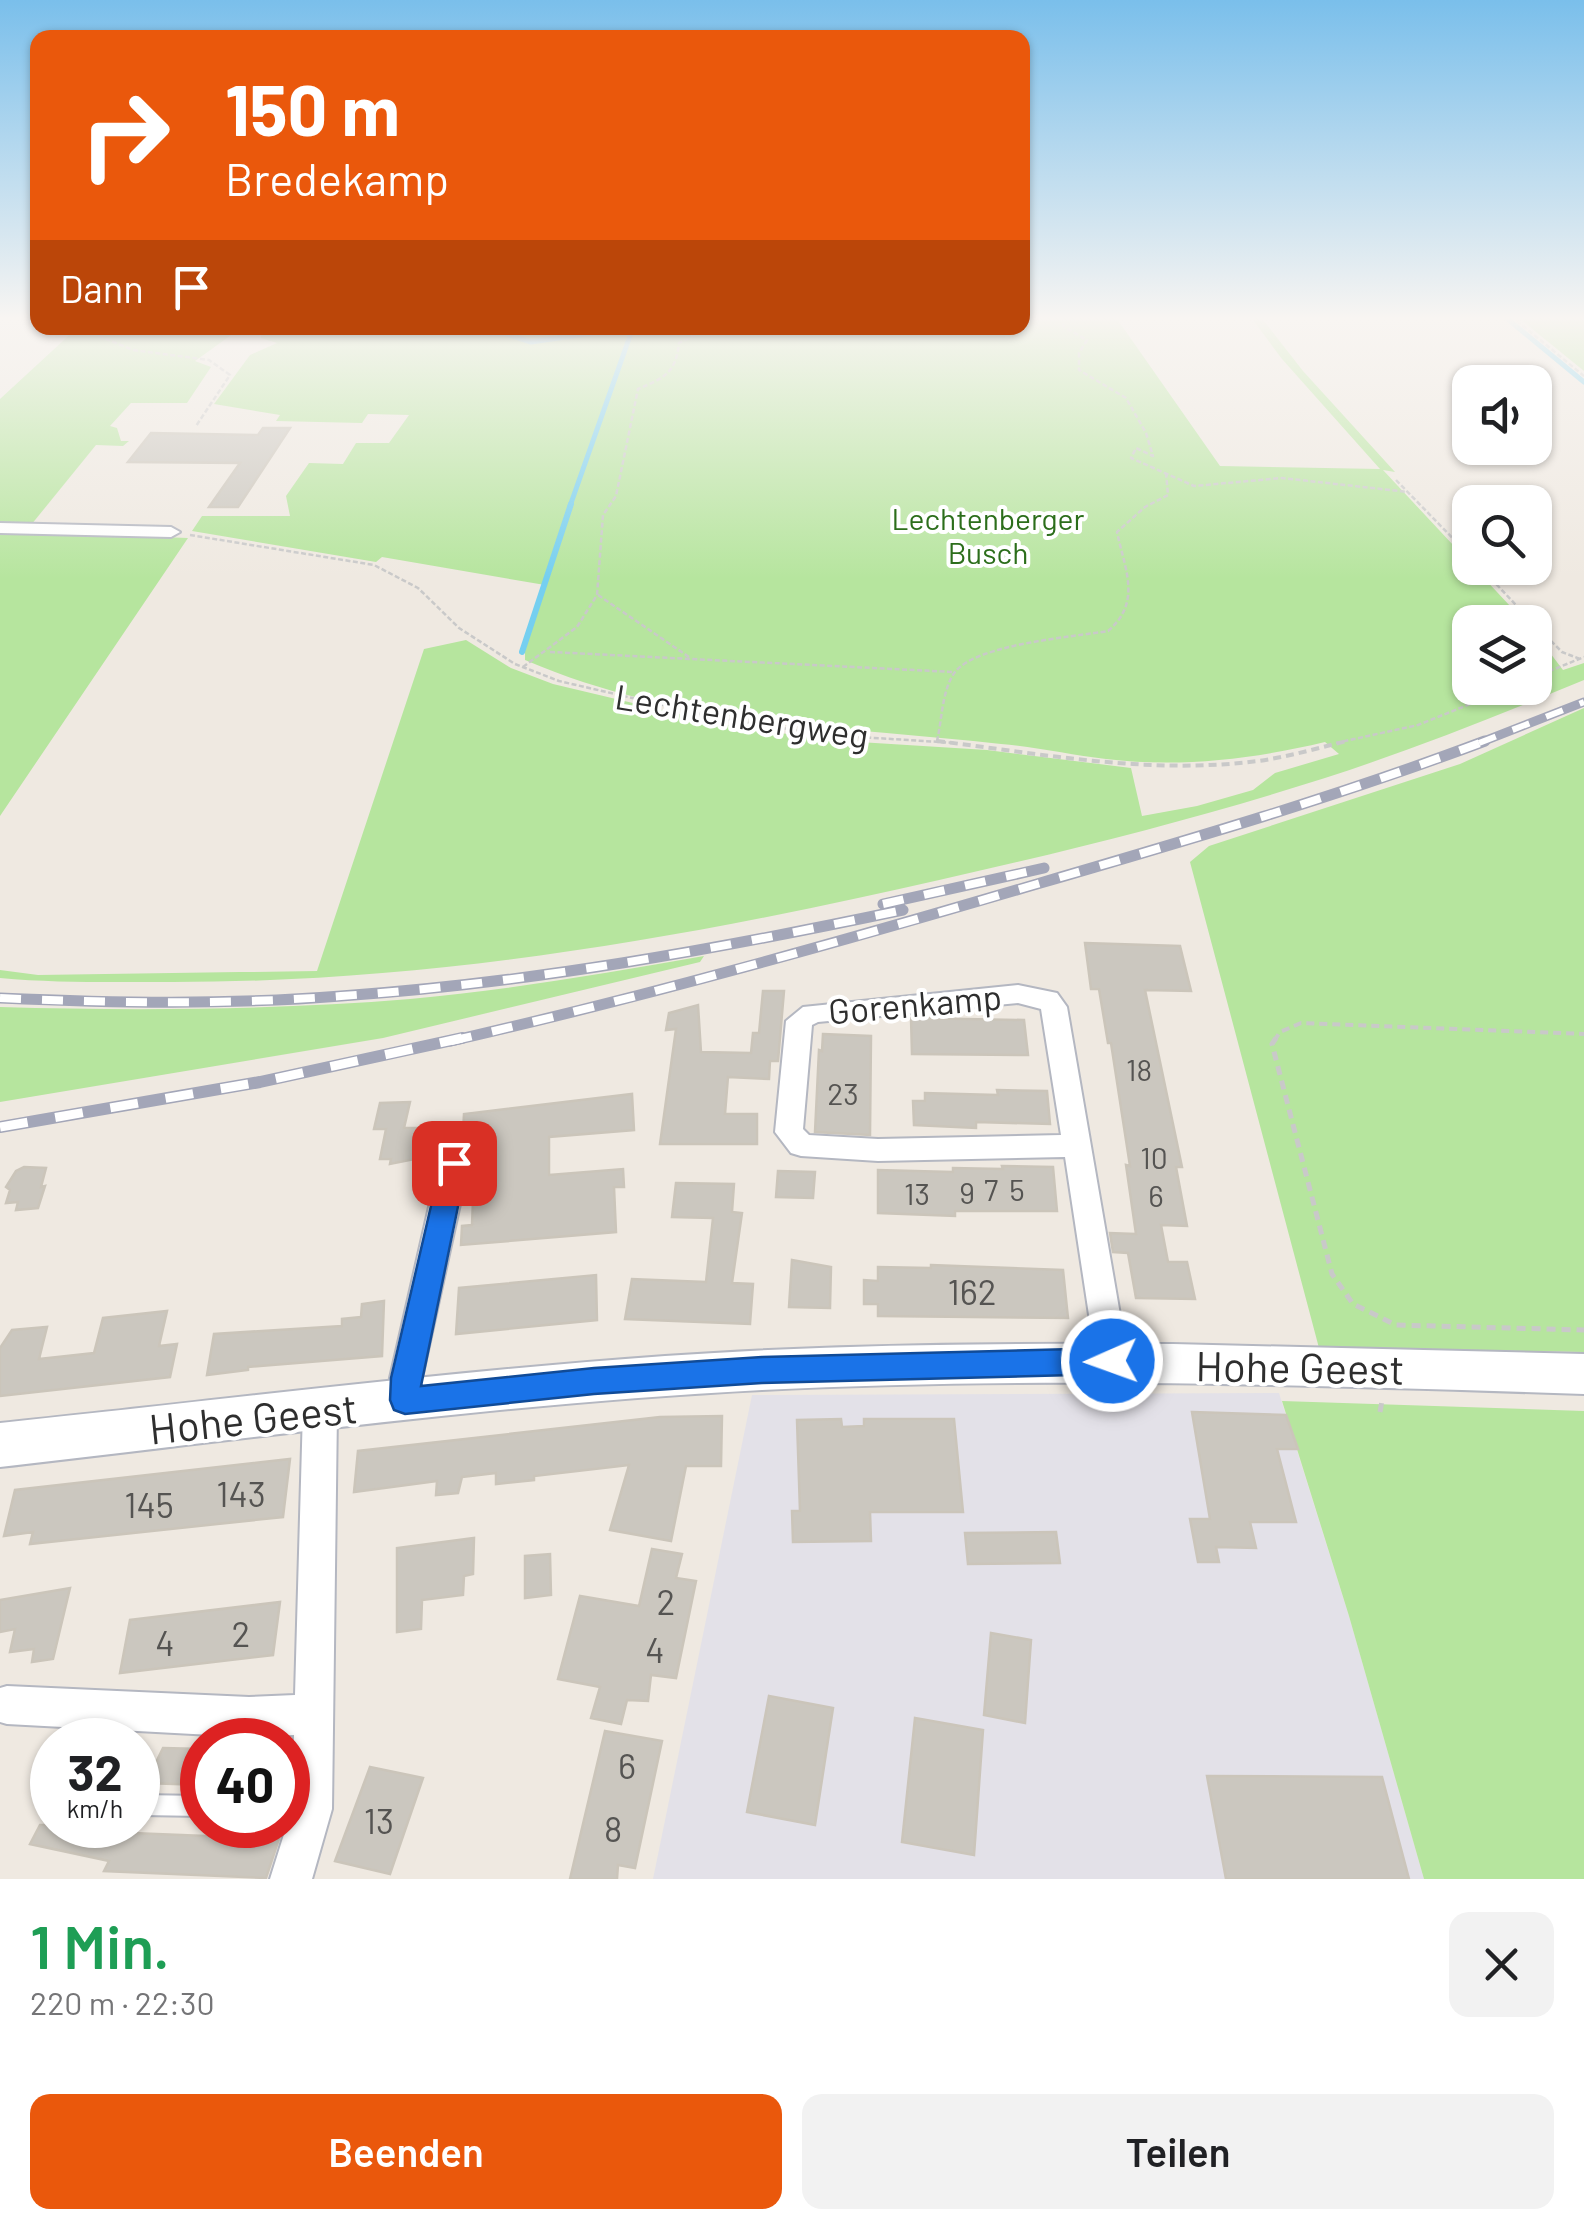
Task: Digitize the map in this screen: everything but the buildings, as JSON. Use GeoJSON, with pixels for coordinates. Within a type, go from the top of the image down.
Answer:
{"type":"FeatureCollection","features":[{"type":"Feature","properties":{"kind":"street"},"geometry":{"type":"LineString","coordinates":[[0,528],[170,532]]}},
{"type":"Feature","properties":{"kind":"street","name":"Gorenkamp"},"geometry":{"type":"LineString","coordinates":[[1076,1146],[878,1150],[800,1145],[789,1132],[798,1021],[812,1013],[1000,996],[1034,994],[1048,999],[1054,1007],[1112,1361]]}},
{"type":"Feature","properties":{"kind":"street"},"geometry":{"type":"LineString","coordinates":[[405,1400],[406,1378],[454,1163]]}},
{"type":"Feature","properties":{"kind":"street","name":"Hohe Geest"},"geometry":{"type":"LineString","coordinates":[[0,1445],[594,1381],[762,1370],[1112,1361],[1584,1374]]}},
{"type":"Feature","properties":{"kind":"street"},"geometry":{"type":"LineString","coordinates":[[310,1741],[314,1714],[320,1410]]}},
{"type":"Feature","properties":{"kind":"street"},"geometry":{"type":"LineString","coordinates":[[7,1705],[249,1716],[314,1714]]}},
{"type":"Feature","properties":{"kind":"street"},"geometry":{"type":"LineString","coordinates":[[291,1879],[295,1848]]}},
{"type":"Feature","properties":{"kind":"path"},"geometry":{"type":"LineString","coordinates":[[196,426],[211,404]]}},
{"type":"Feature","properties":{"kind":"path"},"geometry":{"type":"LineString","coordinates":[[548,652],[577,627],[597,595],[603,514],[616,496],[635,404]]}},
{"type":"Feature","properties":{"kind":"path"},"geometry":{"type":"LineString","coordinates":[[1129,404],[1137,414],[1140,430],[1151,440],[1154,456],[1136,448],[1130,458],[1194,486],[1282,478],[1408,492]]}},
{"type":"Feature","properties":{"kind":"path"},"geometry":{"type":"LineString","coordinates":[[937,741],[954,672],[966,662],[1010,649],[1108,631],[1120,622],[1133,584],[1116,532],[1145,507],[1168,495],[1166,473]]}},
{"type":"Feature","properties":{"kind":"path"},"geometry":{"type":"LineString","coordinates":[[1396,480],[1452,537]]}},
{"type":"Feature","properties":{"kind":"path","name":"Lechtenbergweg"},"geometry":{"type":"LineString","coordinates":[[170,532],[374,564],[418,588],[459,628],[522,667],[611,695],[724,720],[827,735],[937,741],[1108,764],[1177,766],[1259,760],[1418,725],[1468,705]]}},
{"type":"Feature","properties":{"kind":"path"},"geometry":{"type":"LineString","coordinates":[[1497,585],[1516,605]]}},
{"type":"Feature","properties":{"kind":"path"},"geometry":{"type":"LineString","coordinates":[[597,595],[693,660]]}},
{"type":"Feature","properties":{"kind":"path"},"geometry":{"type":"LineString","coordinates":[[1552,642],[1562,652],[1582,658]]}},
{"type":"Feature","properties":{"kind":"path"},"geometry":{"type":"LineString","coordinates":[[522,667],[538,654],[548,652],[954,672]]}},
{"type":"Feature","properties":{"kind":"path"},"geometry":{"type":"LineString","coordinates":[[1552,670],[1582,658]]}},
{"type":"Feature","properties":{"kind":"path"},"geometry":{"type":"LineString","coordinates":[[1584,1034],[1301,1023],[1280,1032],[1272,1044],[1332,1274],[1353,1304],[1396,1325],[1584,1330]]}},
{"type":"Feature","properties":{"kind":"shaded area"},"geometry":{"type":"Polygon","coordinates":[[[1279,1393],[1349,1616],[1424,1879],[653,1879],[752,1395],[1279,1393]]]}},
{"type":"Feature","properties":{"kind":"green space"},"geometry":{"type":"Polygon","coordinates":[[[0,404],[130,404],[110,426],[117,428],[121,441],[129,441],[123,446],[96,445],[31,525],[0,524],[0,404]]]}},
{"type":"Feature","properties":{"kind":"green space","name":"Lechtenberger Busch"},"geometry":{"type":"Polygon","coordinates":[[[214,404],[1176,404],[1220,466],[1380,469],[1322,404],[1333,404],[1395,472],[1383,470],[1452,544],[1452,585],[1490,585],[1509,605],[1452,605],[1452,705],[1522,705],[1390,756],[1209,813],[976,872],[686,932],[513,959],[339,976],[163,982],[0,978],[0,970],[38,975],[317,971],[424,649],[466,640],[511,668],[553,684],[721,724],[827,740],[987,750],[1131,768],[1142,816],[1253,790],[1275,773],[1339,754],[1325,742],[1216,760],[1134,762],[1014,745],[760,720],[700,711],[583,682],[525,660],[525,645],[545,585],[382,557],[376,562],[192,531],[202,516],[290,516],[286,496],[309,463],[343,464],[356,443],[389,443],[409,415],[368,414],[362,423],[276,421],[280,415],[214,404]]]}},
{"type":"Feature","properties":{"kind":"green space"},"geometry":{"type":"Polygon","coordinates":[[[0,531],[188,538],[0,816],[0,531]]]}},
{"type":"Feature","properties":{"kind":"green space"},"geometry":{"type":"Polygon","coordinates":[[[1552,655],[1563,670],[1584,663],[1584,680],[1552,693],[1552,655]]]}},
{"type":"Feature","properties":{"kind":"green space"},"geometry":{"type":"Polygon","coordinates":[[[1584,708],[1584,1352],[1319,1348],[1190,862],[1209,846],[1460,764],[1584,708]]]}},
{"type":"Feature","properties":{"kind":"green space"},"geometry":{"type":"Polygon","coordinates":[[[704,956],[700,962],[383,1038],[0,1102],[0,1007],[205,1009],[410,999],[521,986],[704,956]]]}},
{"type":"Feature","properties":{"kind":"green space"},"geometry":{"type":"Polygon","coordinates":[[[1282,1401],[1584,1411],[1584,1879],[1424,1879],[1349,1616],[1282,1401]]]}},
{"type":"Feature","properties":{"kind":"waterway"},"geometry":{"type":"LineString","coordinates":[[570,506],[606,404]]}},
{"type":"Feature","properties":{"kind":"waterway"},"geometry":{"type":"LineString","coordinates":[[522,652],[571,504]]}},
{"type":"Feature","properties":{"kind":"railway"},"geometry":{"type":"LineString","coordinates":[[1479,743],[1584,702]]}},
{"type":"Feature","properties":{"kind":"railway"},"geometry":{"type":"LineString","coordinates":[[451,1041],[672,987],[964,905],[1263,817],[1485,741]]}},
{"type":"Feature","properties":{"kind":"railway"},"geometry":{"type":"LineString","coordinates":[[883,904],[1044,868]]}},
{"type":"Feature","properties":{"kind":"railway"},"geometry":{"type":"LineString","coordinates":[[0,998],[213,1002],[412,990],[624,963],[903,910]]}},
{"type":"Feature","properties":{"kind":"railway"},"geometry":{"type":"LineString","coordinates":[[0,1127],[260,1082],[462,1038]]}},
{"type":"Feature","properties":{"kind":"route"},"geometry":{"type":"LineString","coordinates":[[454,1163],[406,1378],[405,1400],[594,1381],[762,1370],[1112,1361]]}}]}
